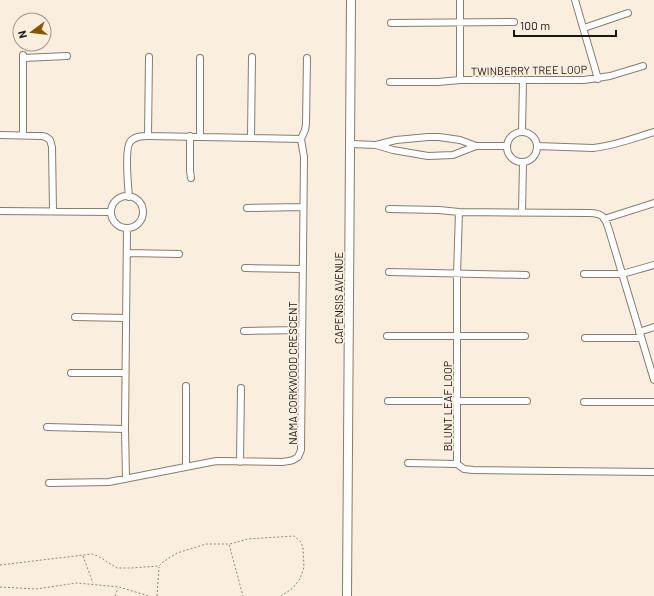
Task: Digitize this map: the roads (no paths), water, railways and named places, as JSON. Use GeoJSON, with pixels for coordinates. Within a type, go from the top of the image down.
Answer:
{"type":"FeatureCollection","features":[{"type":"Feature","properties":{"kind":"street","name":"CAPENSIS AVENUE"},"geometry":{"type":"LineString","coordinates":[[347,596],[351,0]]}},
{"type":"Feature","properties":{"kind":"street","name":"TWINBERRY TREE LOOP"},"geometry":{"type":"LineString","coordinates":[[460,0],[460,80],[598,79],[575,0]]}},
{"type":"Feature","properties":{"kind":"street"},"geometry":{"type":"LineString","coordinates":[[584,28],[628,13]]}},
{"type":"Feature","properties":{"kind":"street"},"geometry":{"type":"LineString","coordinates":[[391,23],[514,22]]}},
{"type":"Feature","properties":{"kind":"street"},"geometry":{"type":"LineString","coordinates":[[23,135],[23,56],[67,56]]}},
{"type":"Feature","properties":{"kind":"street"},"geometry":{"type":"LineString","coordinates":[[148,136],[149,57]]}},
{"type":"Feature","properties":{"kind":"street"},"geometry":{"type":"LineString","coordinates":[[251,137],[252,57]]}},
{"type":"Feature","properties":{"kind":"street"},"geometry":{"type":"LineString","coordinates":[[200,58],[200,136]]}},
{"type":"Feature","properties":{"kind":"street"},"geometry":{"type":"LineString","coordinates":[[128,197],[128,150],[129,144],[136,138],[148,136],[200,136],[301,139],[306,130],[307,58]]}},
{"type":"Feature","properties":{"kind":"street"},"geometry":{"type":"LineString","coordinates":[[598,79],[643,66]]}},
{"type":"Feature","properties":{"kind":"street"},"geometry":{"type":"LineString","coordinates":[[390,82],[438,82],[460,80]]}},
{"type":"Feature","properties":{"kind":"street"},"geometry":{"type":"LineString","coordinates":[[522,132],[523,80]]}},
{"type":"Feature","properties":{"kind":"street"},"geometry":{"type":"LineString","coordinates":[[522,132],[530,134],[534,138],[537,150],[530,160],[523,162],[511,158],[508,154],[507,146],[512,136],[522,132]]}},
{"type":"Feature","properties":{"kind":"street"},"geometry":{"type":"LineString","coordinates":[[537,146],[593,148],[654,132]]}},
{"type":"Feature","properties":{"kind":"street"},"geometry":{"type":"LineString","coordinates":[[0,135],[46,137],[52,142],[53,212]]}},
{"type":"Feature","properties":{"kind":"street"},"geometry":{"type":"LineString","coordinates":[[190,136],[191,178]]}},
{"type":"Feature","properties":{"kind":"street"},"geometry":{"type":"LineString","coordinates":[[376,145],[396,140],[439,137],[460,140],[476,146],[507,146]]}},
{"type":"Feature","properties":{"kind":"street","name":"NAMA CORKWOOD CRESCENT"},"geometry":{"type":"LineString","coordinates":[[49,483],[110,482],[218,462],[289,461],[295,459],[300,454],[304,157],[301,139]]}},
{"type":"Feature","properties":{"kind":"street"},"geometry":{"type":"LineString","coordinates":[[351,144],[376,145],[393,150],[428,156],[453,155],[476,146]]}},
{"type":"Feature","properties":{"kind":"street"},"geometry":{"type":"LineString","coordinates":[[522,212],[523,162]]}},
{"type":"Feature","properties":{"kind":"street"},"geometry":{"type":"LineString","coordinates":[[123,197],[128,197],[134,198],[138,201],[143,210],[143,216],[137,225],[127,228],[114,222],[111,212],[115,202],[123,197]]}},
{"type":"Feature","properties":{"kind":"street"},"geometry":{"type":"LineString","coordinates":[[604,219],[654,203]]}},
{"type":"Feature","properties":{"kind":"street"},"geometry":{"type":"LineString","coordinates":[[247,208],[303,208]]}},
{"type":"Feature","properties":{"kind":"street"},"geometry":{"type":"LineString","coordinates":[[389,209],[459,212],[594,213],[602,216],[622,274],[654,380]]}},
{"type":"Feature","properties":{"kind":"street"},"geometry":{"type":"LineString","coordinates":[[0,211],[111,212]]}},
{"type":"Feature","properties":{"kind":"street","name":"BLUNT LEAF LOOP"},"geometry":{"type":"LineString","coordinates":[[459,212],[457,274],[457,464],[464,469],[473,470],[654,472]]}},
{"type":"Feature","properties":{"kind":"street"},"geometry":{"type":"LineString","coordinates":[[126,479],[125,373],[127,228]]}},
{"type":"Feature","properties":{"kind":"street"},"geometry":{"type":"LineString","coordinates":[[127,253],[179,254]]}},
{"type":"Feature","properties":{"kind":"street"},"geometry":{"type":"LineString","coordinates":[[584,274],[622,274],[654,265]]}},
{"type":"Feature","properties":{"kind":"street"},"geometry":{"type":"LineString","coordinates":[[245,268],[302,269]]}},
{"type":"Feature","properties":{"kind":"street"},"geometry":{"type":"LineString","coordinates":[[389,272],[526,275]]}},
{"type":"Feature","properties":{"kind":"street"},"geometry":{"type":"LineString","coordinates":[[75,318],[126,318]]}},
{"type":"Feature","properties":{"kind":"street"},"geometry":{"type":"LineString","coordinates":[[585,338],[640,335],[654,327]]}},
{"type":"Feature","properties":{"kind":"street"},"geometry":{"type":"LineString","coordinates":[[244,331],[302,330]]}},
{"type":"Feature","properties":{"kind":"street"},"geometry":{"type":"LineString","coordinates":[[387,336],[524,336]]}},
{"type":"Feature","properties":{"kind":"street"},"geometry":{"type":"LineString","coordinates":[[70,373],[125,373]]}},
{"type":"Feature","properties":{"kind":"street"},"geometry":{"type":"LineString","coordinates":[[186,386],[186,467]]}},
{"type":"Feature","properties":{"kind":"street"},"geometry":{"type":"LineString","coordinates":[[240,462],[241,388]]}},
{"type":"Feature","properties":{"kind":"street"},"geometry":{"type":"LineString","coordinates":[[388,401],[527,401]]}},
{"type":"Feature","properties":{"kind":"street"},"geometry":{"type":"LineString","coordinates":[[584,402],[654,402]]}},
{"type":"Feature","properties":{"kind":"street"},"geometry":{"type":"LineString","coordinates":[[47,427],[125,429]]}},
{"type":"Feature","properties":{"kind":"street"},"geometry":{"type":"LineString","coordinates":[[408,463],[457,464]]}}]}
